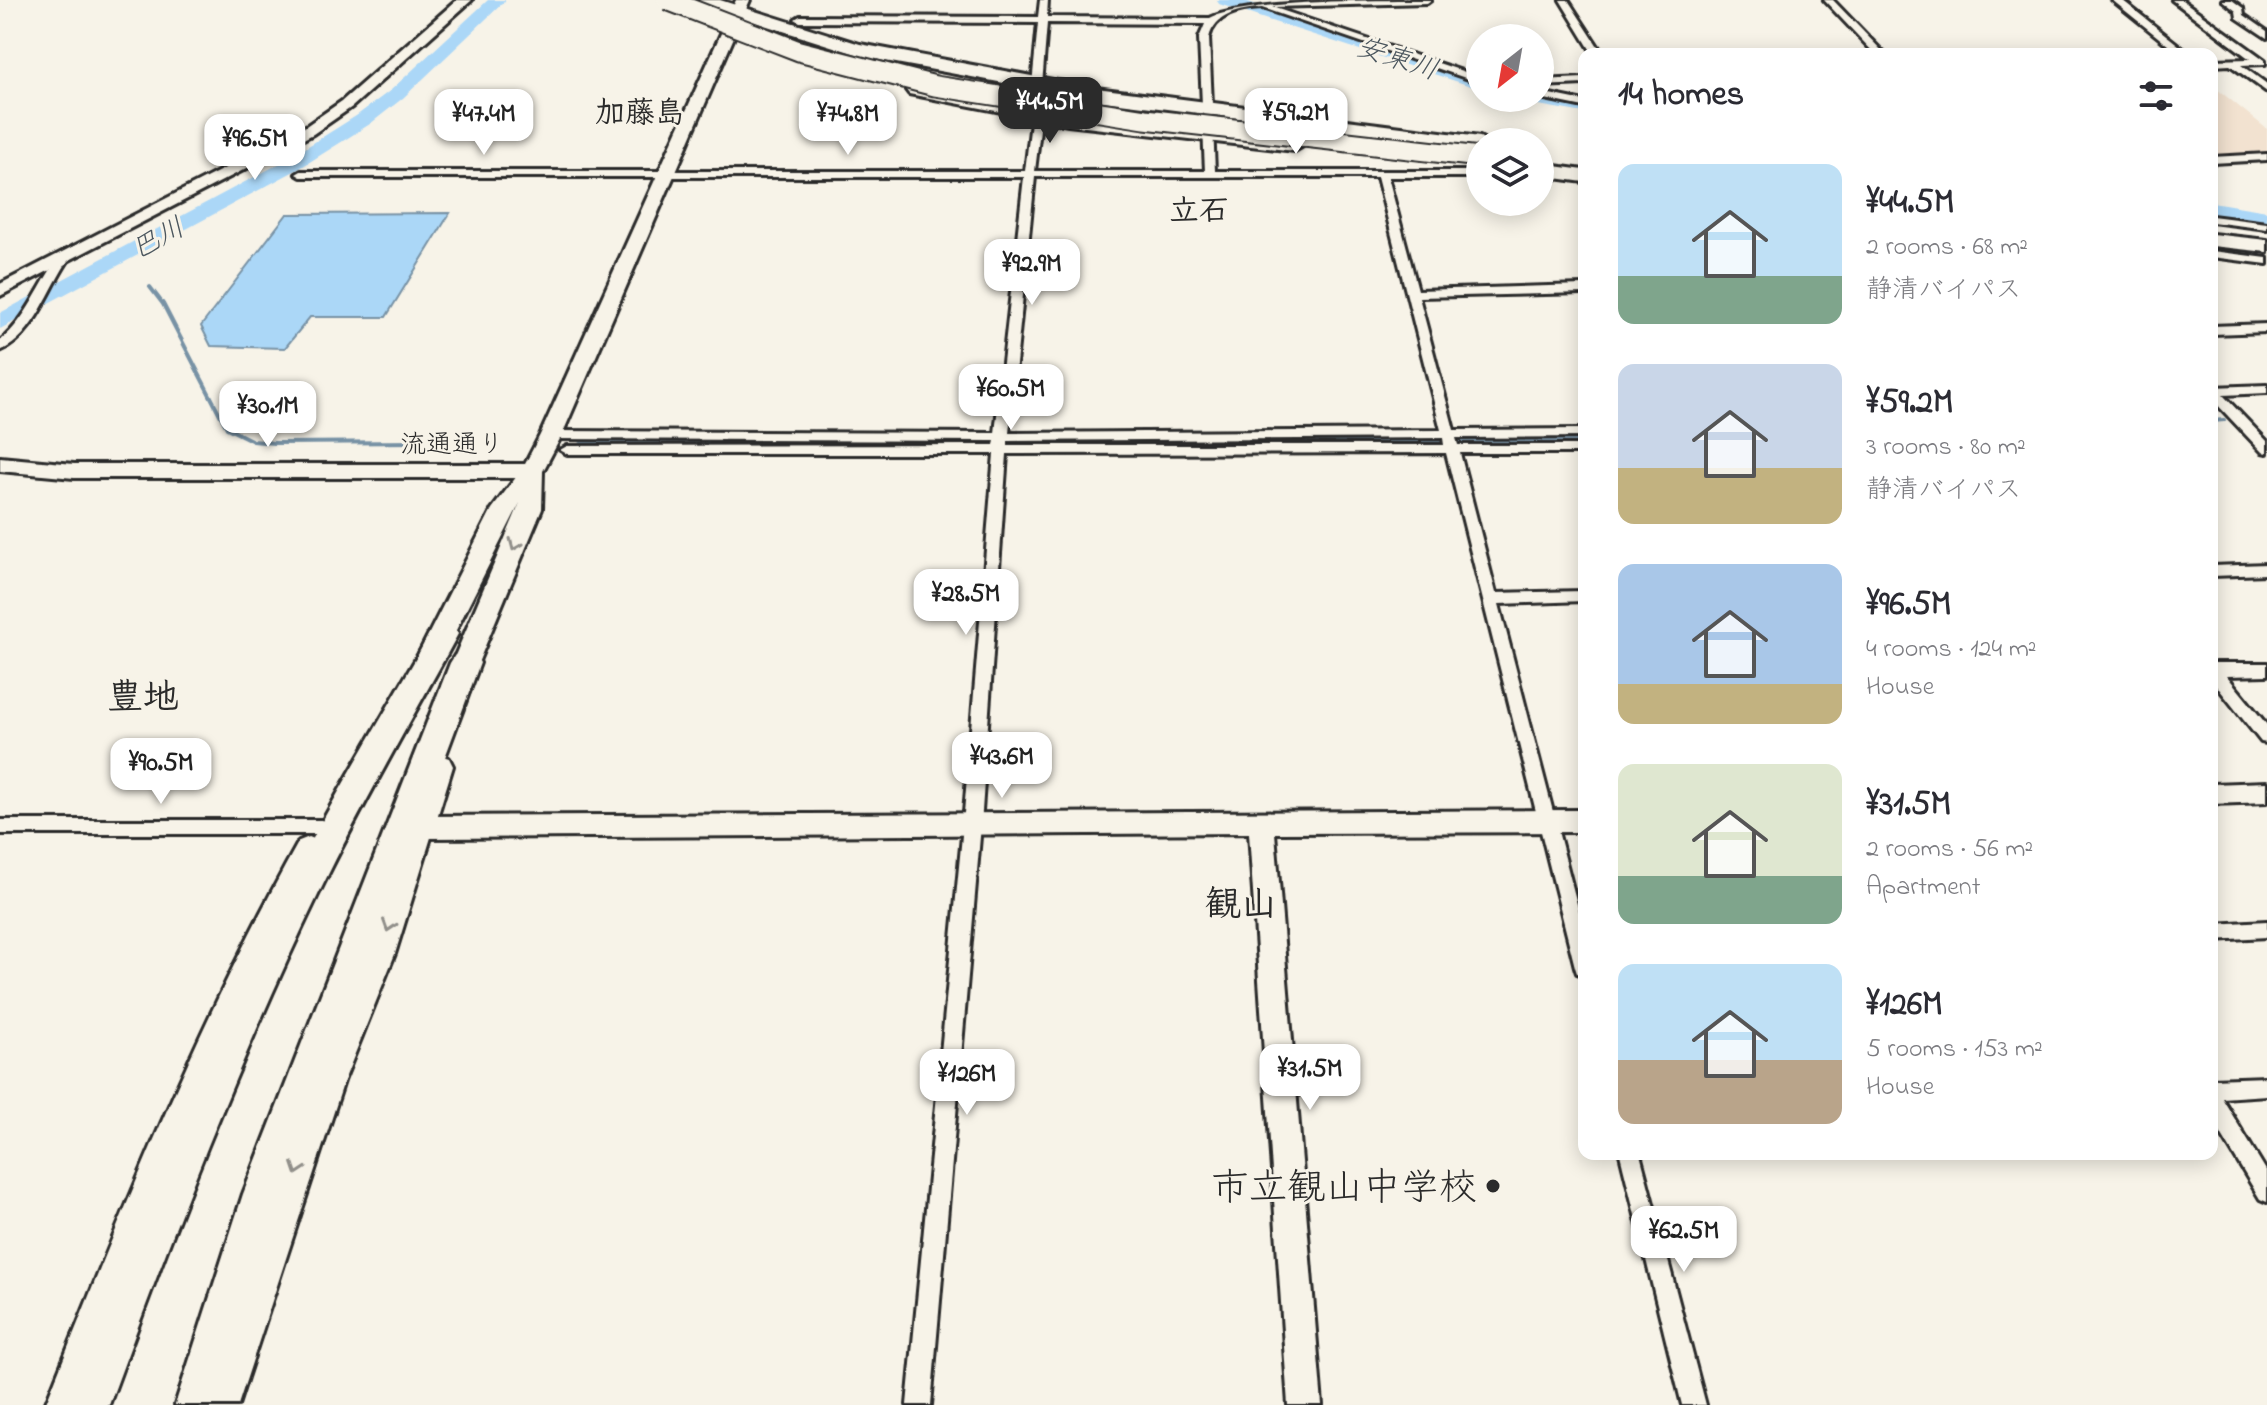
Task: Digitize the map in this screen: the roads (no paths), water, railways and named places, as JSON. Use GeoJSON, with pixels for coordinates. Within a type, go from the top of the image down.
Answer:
{"type":"FeatureCollection","features":[{"type":"Feature","properties":{"kind":"highway"},"geometry":{"type":"LineString","coordinates":[[659,0],[737,14],[851,48],[997,82],[1083,97],[1466,144]]}},
{"type":"Feature","properties":{"kind":"highway"},"geometry":{"type":"LineString","coordinates":[[667,0],[756,36],[809,53],[977,93],[1073,110],[1466,158]]}},
{"type":"Feature","properties":{"kind":"highway"},"geometry":{"type":"LineString","coordinates":[[687,0],[765,31],[833,52],[996,89],[1143,111],[1466,145]]}},
{"type":"Feature","properties":{"kind":"highway"},"geometry":{"type":"LineString","coordinates":[[703,0],[737,14],[823,59],[914,90],[1037,113],[1210,136],[1466,159]]}},
{"type":"Feature","properties":{"kind":"highway"},"geometry":{"type":"LineString","coordinates":[[851,48],[1037,85],[1466,144]]}},
{"type":"Feature","properties":{"kind":"highway"},"geometry":{"type":"LineString","coordinates":[[823,59],[892,78],[1071,114],[1289,142],[1432,152]]}},
{"type":"Feature","properties":{"kind":"highway"},"geometry":{"type":"LineString","coordinates":[[1554,159],[1577,158]]}},
{"type":"Feature","properties":{"kind":"highway"},"geometry":{"type":"LineString","coordinates":[[1554,162],[1578,168]]}},
{"type":"Feature","properties":{"kind":"highway"},"geometry":{"type":"LineString","coordinates":[[1554,164],[1578,174]]}},
{"type":"Feature","properties":{"kind":"highway"},"geometry":{"type":"LineString","coordinates":[[2218,227],[2267,233]]}},
{"type":"Feature","properties":{"kind":"highway"},"geometry":{"type":"LineString","coordinates":[[2218,244],[2267,249]]}},
{"type":"Feature","properties":{"kind":"highway"},"geometry":{"type":"LineString","coordinates":[[87,1405],[165,1197],[302,891],[444,634]]}},
{"type":"Feature","properties":{"kind":"highway"},"geometry":{"type":"LineString","coordinates":[[197,1405],[263,1194],[418,810]]}},
{"type":"Feature","properties":{"kind":"main road","name":"流通通り"},"geometry":{"type":"LineString","coordinates":[[532,471],[551,435],[737,14]]}},
{"type":"Feature","properties":{"kind":"main road"},"geometry":{"type":"LineString","coordinates":[[64,1405],[188,1097],[275,909],[321,827],[444,634],[503,509],[532,471]]}},
{"type":"Feature","properties":{"kind":"main road"},"geometry":{"type":"LineString","coordinates":[[219,1405],[328,1081],[380,954],[418,810],[465,663],[531,509],[532,471]]}},
{"type":"Feature","properties":{"kind":"street"},"geometry":{"type":"LineString","coordinates":[[1037,85],[1044,0]]}},
{"type":"Feature","properties":{"kind":"street"},"geometry":{"type":"LineString","coordinates":[[800,19],[1210,21],[1237,9],[1257,5],[1427,0]]}},
{"type":"Feature","properties":{"kind":"street"},"geometry":{"type":"LineString","coordinates":[[1564,0],[1594,48]]}},
{"type":"Feature","properties":{"kind":"street"},"geometry":{"type":"LineString","coordinates":[[1828,0],[1874,48]]}},
{"type":"Feature","properties":{"kind":"street"},"geometry":{"type":"LineString","coordinates":[[2116,0],[2177,48]]}},
{"type":"Feature","properties":{"kind":"street"},"geometry":{"type":"LineString","coordinates":[[2176,0],[2263,62]]}},
{"type":"Feature","properties":{"kind":"street"},"geometry":{"type":"LineString","coordinates":[[2226,0],[2240,10],[2240,16],[2267,35]]}},
{"type":"Feature","properties":{"kind":"street"},"geometry":{"type":"LineString","coordinates":[[0,291],[320,123],[347,104],[462,1]]}},
{"type":"Feature","properties":{"kind":"street"},"geometry":{"type":"LineString","coordinates":[[1257,5],[1466,75]]}},
{"type":"Feature","properties":{"kind":"street"},"geometry":{"type":"LineString","coordinates":[[1210,21],[1204,38],[1210,174]]}},
{"type":"Feature","properties":{"kind":"street"},"geometry":{"type":"LineString","coordinates":[[2231,62],[2267,89]]}},
{"type":"Feature","properties":{"kind":"street"},"geometry":{"type":"LineString","coordinates":[[2218,63],[2263,62]]}},
{"type":"Feature","properties":{"kind":"street"},"geometry":{"type":"LineString","coordinates":[[1554,82],[1578,81]]}},
{"type":"Feature","properties":{"kind":"street"},"geometry":{"type":"LineString","coordinates":[[1554,98],[1578,103]]}},
{"type":"Feature","properties":{"kind":"street"},"geometry":{"type":"LineString","coordinates":[[919,1405],[972,825],[1000,444],[1037,113]]}},
{"type":"Feature","properties":{"kind":"street"},"geometry":{"type":"LineString","coordinates":[[2218,160],[2267,157]]}},
{"type":"Feature","properties":{"kind":"street"},"geometry":{"type":"LineString","coordinates":[[301,174],[1466,174]]}},
{"type":"Feature","properties":{"kind":"street"},"geometry":{"type":"LineString","coordinates":[[1382,174],[1578,943]]}},
{"type":"Feature","properties":{"kind":"street"},"geometry":{"type":"LineString","coordinates":[[2218,255],[2267,261]]}},
{"type":"Feature","properties":{"kind":"street"},"geometry":{"type":"LineString","coordinates":[[0,347],[37,308],[64,258]]}},
{"type":"Feature","properties":{"kind":"street"},"geometry":{"type":"LineString","coordinates":[[1414,294],[1578,289]]}},
{"type":"Feature","properties":{"kind":"street"},"geometry":{"type":"LineString","coordinates":[[2218,330],[2267,328]]}},
{"type":"Feature","properties":{"kind":"street"},"geometry":{"type":"LineString","coordinates":[[2218,391],[2267,389]]}},
{"type":"Feature","properties":{"kind":"street"},"geometry":{"type":"LineString","coordinates":[[2218,397],[2267,449]]}},
{"type":"Feature","properties":{"kind":"street"},"geometry":{"type":"LineString","coordinates":[[567,450],[1578,433]]}},
{"type":"Feature","properties":{"kind":"street"},"geometry":{"type":"LineString","coordinates":[[551,435],[1453,451],[1578,449]]}},
{"type":"Feature","properties":{"kind":"street","name":"流通通り"},"geometry":{"type":"LineString","coordinates":[[0,464],[87,471],[532,471]]}},
{"type":"Feature","properties":{"kind":"street"},"geometry":{"type":"LineString","coordinates":[[2218,571],[2267,569]]}},
{"type":"Feature","properties":{"kind":"street"},"geometry":{"type":"LineString","coordinates":[[1490,599],[1578,596]]}},
{"type":"Feature","properties":{"kind":"street"},"geometry":{"type":"LineString","coordinates":[[2218,670],[2267,669]]}},
{"type":"Feature","properties":{"kind":"street"},"geometry":{"type":"LineString","coordinates":[[2218,676],[2267,737]]}},
{"type":"Feature","properties":{"kind":"street"},"geometry":{"type":"LineString","coordinates":[[2218,794],[2267,792]]}},
{"type":"Feature","properties":{"kind":"street"},"geometry":{"type":"LineString","coordinates":[[418,810],[972,825],[1578,821]]}},
{"type":"Feature","properties":{"kind":"street"},"geometry":{"type":"LineString","coordinates":[[1261,824],[1305,1405]]}},
{"type":"Feature","properties":{"kind":"street"},"geometry":{"type":"LineString","coordinates":[[0,827],[321,827]]}},
{"type":"Feature","properties":{"kind":"street"},"geometry":{"type":"LineString","coordinates":[[2218,932],[2267,929]]}},
{"type":"Feature","properties":{"kind":"street"},"geometry":{"type":"LineString","coordinates":[[2218,1089],[2267,1086]]}},
{"type":"Feature","properties":{"kind":"street"},"geometry":{"type":"LineString","coordinates":[[2218,1110],[2267,1192]]}},
{"type":"Feature","properties":{"kind":"street"},"geometry":{"type":"LineString","coordinates":[[1632,1160],[1694,1405]]}},
{"type":"Feature","properties":{"kind":"water"},"geometry":{"type":"Polygon","coordinates":[[[450,213],[386,317],[310,317],[285,348],[211,346],[201,326],[287,214],[450,213]]]}},
{"type":"Feature","properties":{"kind":"waterway","name":"巴川"},"geometry":{"type":"LineString","coordinates":[[0,322],[293,164],[363,120],[397,94],[498,0]]}},
{"type":"Feature","properties":{"kind":"waterway","name":"安東川"},"geometry":{"type":"LineString","coordinates":[[1225,0],[1466,79]]}},
{"type":"Feature","properties":{"kind":"waterway","name":"安東川"},"geometry":{"type":"LineString","coordinates":[[1554,102],[1578,106]]}},
{"type":"Feature","properties":{"kind":"waterway","name":"安東川"},"geometry":{"type":"LineString","coordinates":[[2218,209],[2267,217]]}},
{"type":"Feature","properties":{"kind":"waterway"},"geometry":{"type":"LineString","coordinates":[[150,287],[163,304],[227,428],[253,441],[274,443],[423,442]]}},
{"type":"Feature","properties":{"kind":"waterway"},"geometry":{"type":"LineString","coordinates":[[2247,419],[2267,440]]}},
{"type":"Feature","properties":{"kind":"waterway"},"geometry":{"type":"LineString","coordinates":[[2218,420],[2224,420]]}},
{"type":"Feature","properties":{"kind":"waterway"},"geometry":{"type":"LineString","coordinates":[[581,441],[891,440]]}},
{"type":"Feature","properties":{"kind":"waterway"},"geometry":{"type":"LineString","coordinates":[[1097,440],[1578,440]]}},
{"type":"Feature","properties":{"kind":"place","name":"市立観山中学校"},"geometry":{"type":"Point","coordinates":[1493,1186]}},
{"type":"Feature","properties":{"kind":"district","name":"加藤島"},"geometry":{"type":"Point","coordinates":[640,112]}},
{"type":"Feature","properties":{"kind":"district","name":"立石"},"geometry":{"type":"Point","coordinates":[1199,210]}},
{"type":"Feature","properties":{"kind":"district","name":"豊地"},"geometry":{"type":"Point","coordinates":[143,695]}},
{"type":"Feature","properties":{"kind":"district","name":"観山"},"geometry":{"type":"Point","coordinates":[1241,902]}}]}
